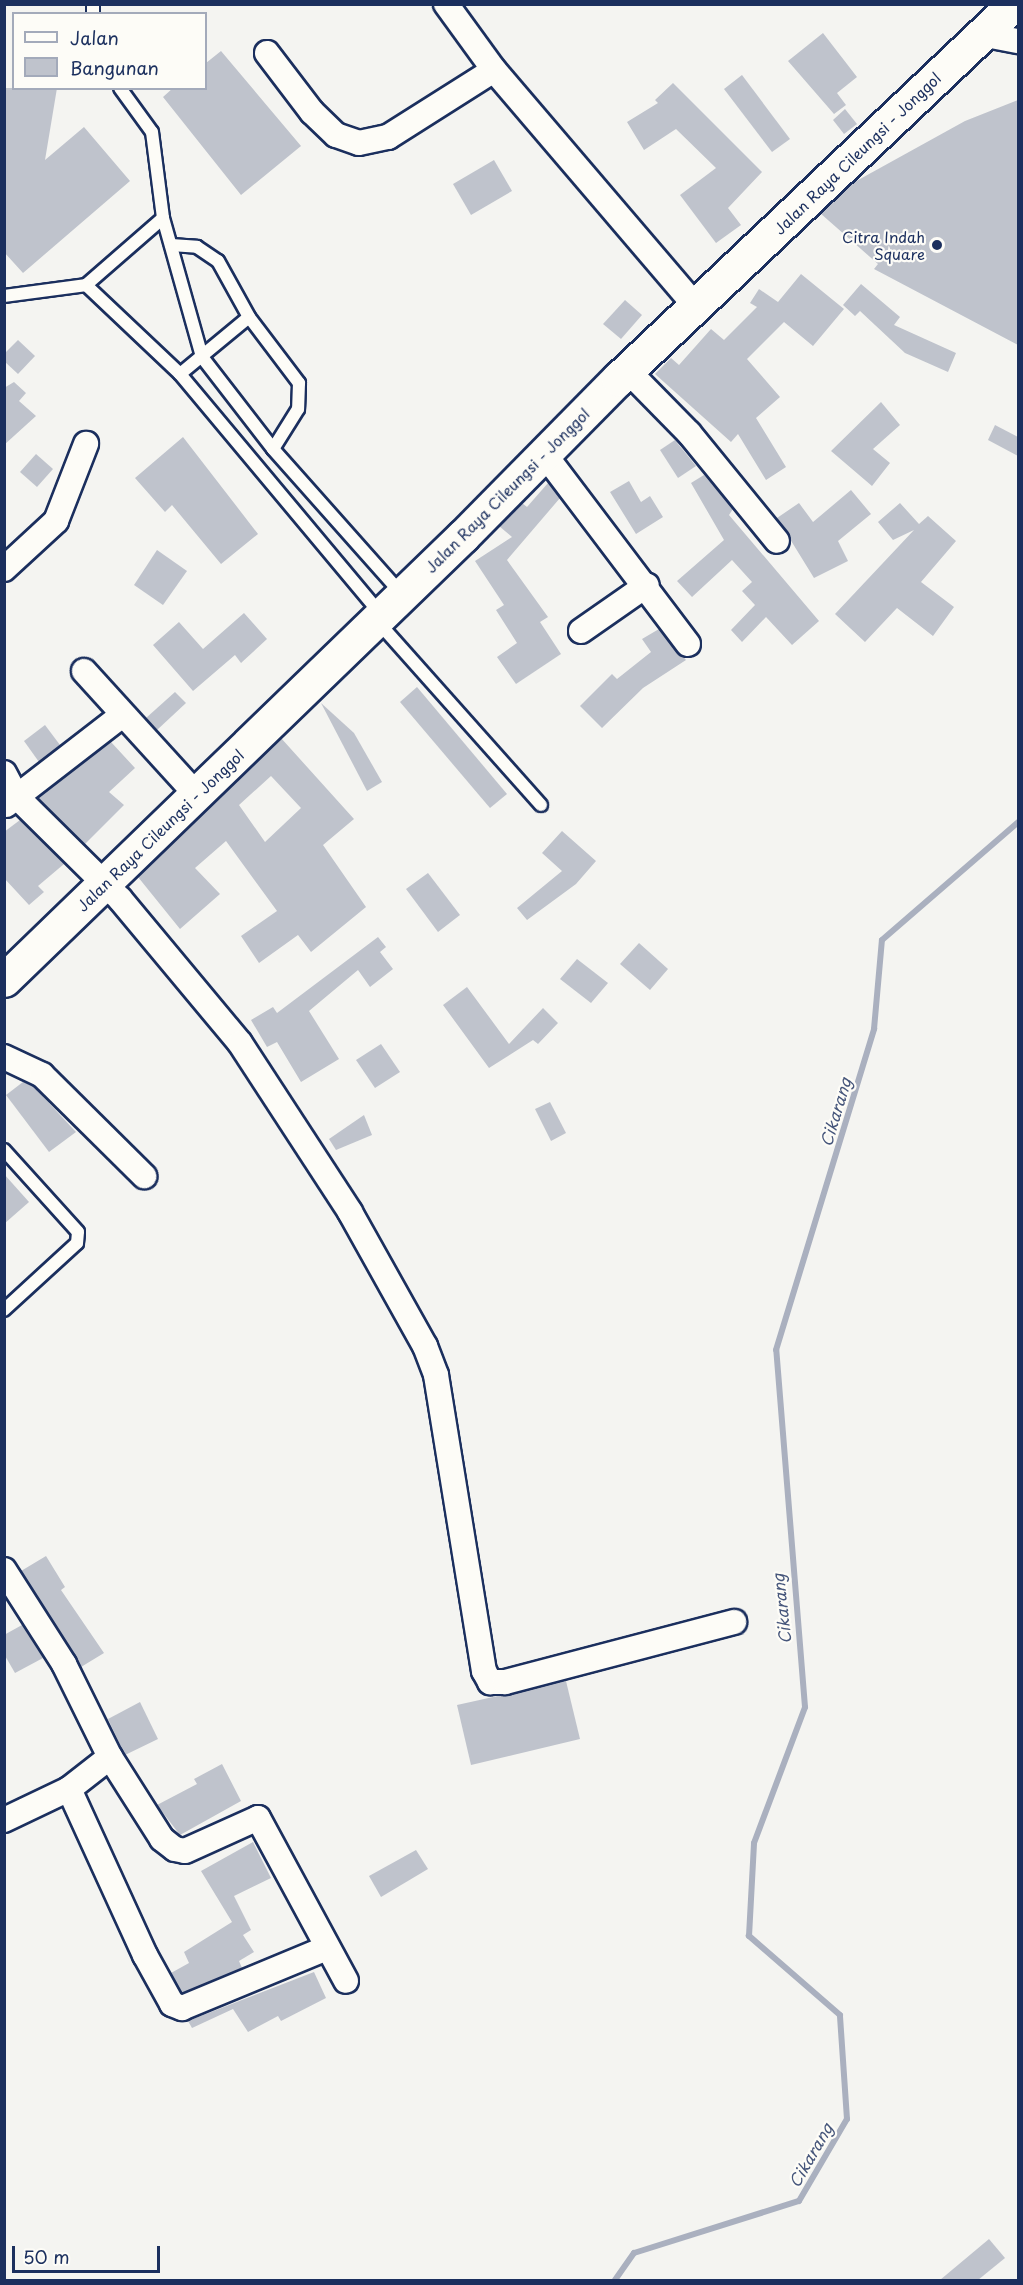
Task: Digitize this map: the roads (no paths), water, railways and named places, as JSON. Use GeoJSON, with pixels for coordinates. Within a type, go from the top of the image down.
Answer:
{"type":"FeatureCollection","features":[{"type":"Feature","properties":{"kind":"main road","name":"Jalan Raya Cileungsi - Jonggol"},"geometry":{"type":"LineString","coordinates":[[8,967],[105,884],[385,608],[545,455],[695,305],[850,164],[981,34],[1014,18]]}},
{"type":"Feature","properties":{"kind":"street"},"geometry":{"type":"LineString","coordinates":[[446,4],[494,70],[695,305]]}},
{"type":"Feature","properties":{"kind":"street"},"geometry":{"type":"LineString","coordinates":[[267,53],[312,112],[336,135],[359,143],[388,137],[494,70]]}},
{"type":"Feature","properties":{"kind":"street"},"geometry":{"type":"LineString","coordinates":[[628,371],[689,433],[777,541]]}},
{"type":"Feature","properties":{"kind":"street"},"geometry":{"type":"LineString","coordinates":[[4,569],[56,521],[86,444]]}},
{"type":"Feature","properties":{"kind":"street"},"geometry":{"type":"LineString","coordinates":[[545,455],[647,585],[688,644]]}},
{"type":"Feature","properties":{"kind":"street"},"geometry":{"type":"LineString","coordinates":[[581,631],[647,585]]}},
{"type":"Feature","properties":{"kind":"street"},"geometry":{"type":"LineString","coordinates":[[84,671],[121,716],[196,794]]}},
{"type":"Feature","properties":{"kind":"street"},"geometry":{"type":"LineString","coordinates":[[11,802],[121,716]]}},
{"type":"Feature","properties":{"kind":"street"},"geometry":{"type":"LineString","coordinates":[[4,773],[11,802],[105,884],[240,1043],[350,1212],[425,1346],[436,1375],[484,1671],[490,1682],[505,1682],[734,1622]]}},
{"type":"Feature","properties":{"kind":"street"},"geometry":{"type":"LineString","coordinates":[[4,1057],[42,1075],[144,1176]]}},
{"type":"Feature","properties":{"kind":"street"},"geometry":{"type":"LineString","coordinates":[[4,1570],[64,1664],[110,1757],[162,1839],[175,1849],[185,1851],[258,1818],[346,1981]]}},
{"type":"Feature","properties":{"kind":"street"},"geometry":{"type":"LineString","coordinates":[[4,1820],[69,1789],[110,1757]]}},
{"type":"Feature","properties":{"kind":"street"},"geometry":{"type":"LineString","coordinates":[[69,1789],[145,1955],[172,2004],[182,2008],[327,1948]]}},
{"type":"Feature","properties":{"kind":"lane"},"geometry":{"type":"LineString","coordinates":[[121,90],[152,132],[163,218],[202,357],[273,449],[385,608]]}},
{"type":"Feature","properties":{"kind":"lane"},"geometry":{"type":"LineString","coordinates":[[4,296],[86,285],[163,218]]}},
{"type":"Feature","properties":{"kind":"lane"},"geometry":{"type":"LineString","coordinates":[[171,245],[197,247],[211,254],[249,316],[301,389],[293,420],[273,449]]}},
{"type":"Feature","properties":{"kind":"lane"},"geometry":{"type":"LineString","coordinates":[[86,285],[180,374],[385,608],[541,805]]}},
{"type":"Feature","properties":{"kind":"lane"},"geometry":{"type":"LineString","coordinates":[[180,374],[249,316]]}},
{"type":"Feature","properties":{"kind":"lane"},"geometry":{"type":"LineString","coordinates":[[4,1150],[78,1232],[77,1243],[4,1310]]}},
{"type":"Feature","properties":{"kind":"waterway","name":"Cikarang"},"geometry":{"type":"LineString","coordinates":[[615,2280],[634,2253],[799,2201],[847,2119],[840,2015],[749,1936],[754,1843],[805,1707],[776,1350],[874,1029],[882,940],[1018,822]]}},
{"type":"Feature","properties":{"kind":"place","name":"Citra Indah Square"},"geometry":{"type":"Point","coordinates":[937,245]}}]}
